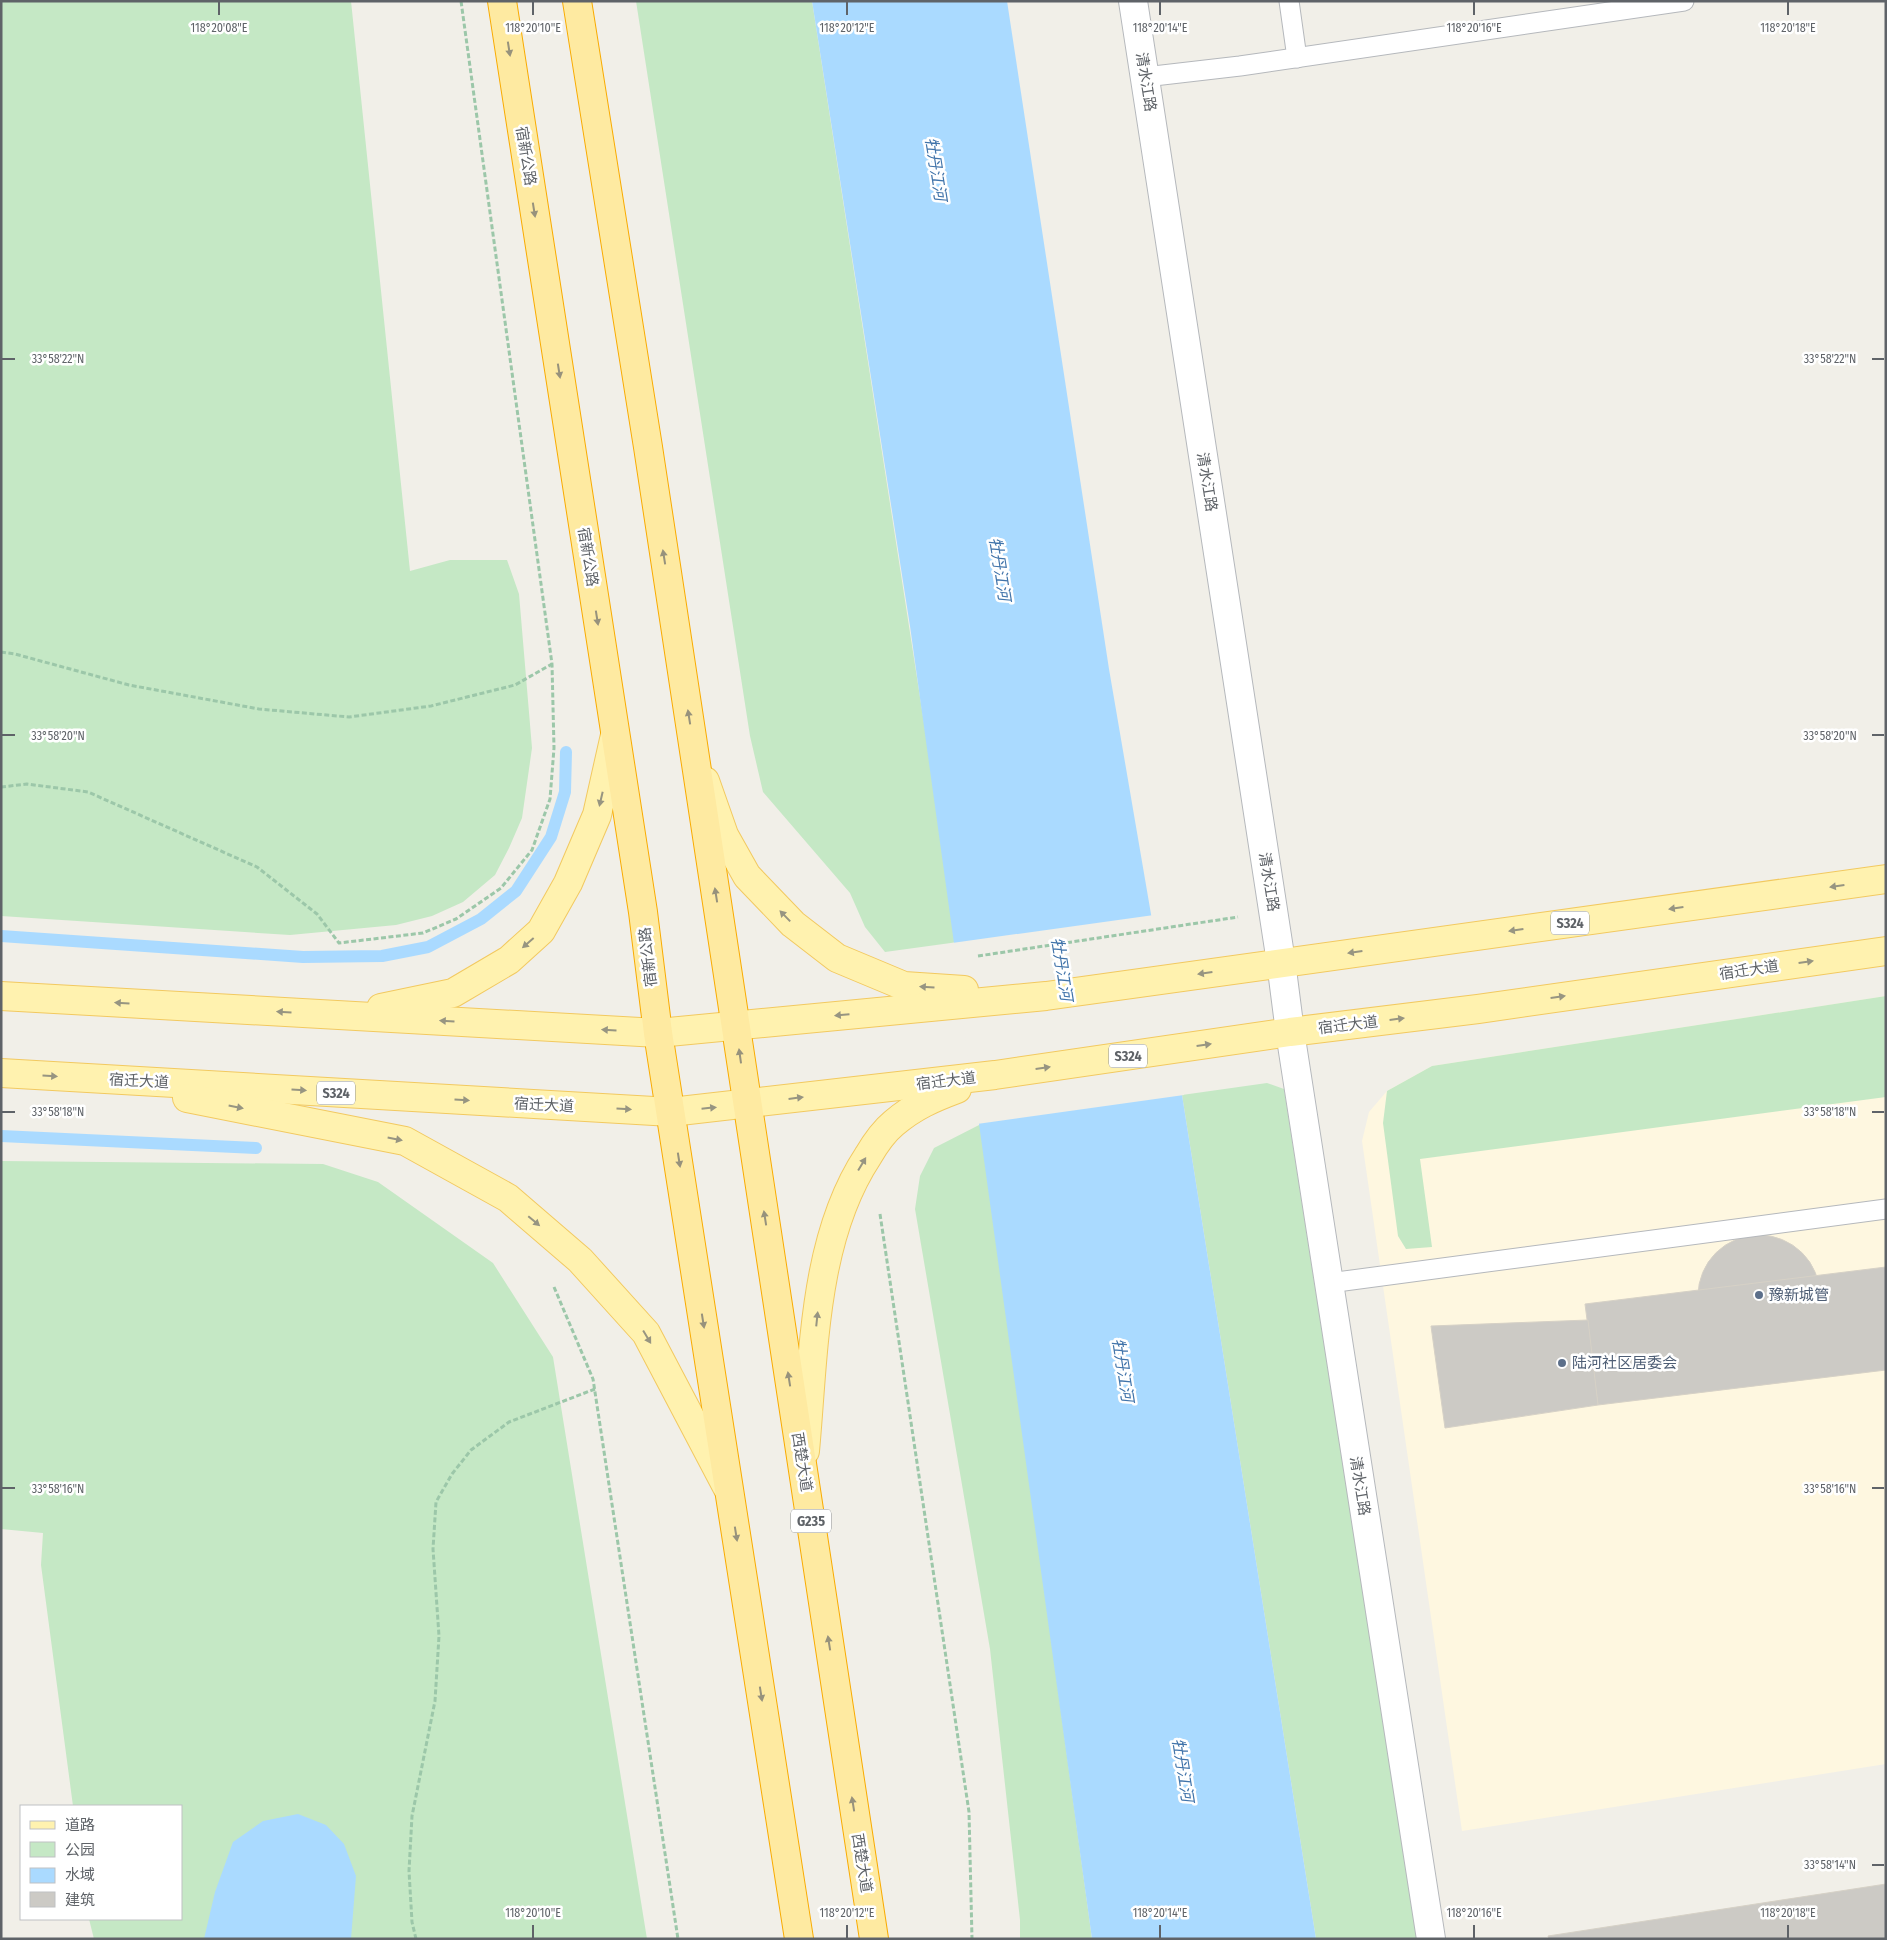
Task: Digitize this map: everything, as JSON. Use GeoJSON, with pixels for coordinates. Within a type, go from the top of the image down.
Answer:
{"type":"FeatureCollection","features":[{"type":"Feature","properties":{"kind":"highway","name":"宿新公路"},"geometry":{"type":"LineString","coordinates":[[502,1],[643,912],[658,1033],[671,1112]]}},
{"type":"Feature","properties":{"kind":"highway"},"geometry":{"type":"LineString","coordinates":[[577,1],[747,1104]]}},
{"type":"Feature","properties":{"kind":"highway","name":"西楚大道"},"geometry":{"type":"LineString","coordinates":[[747,1104],[874,1939]]}},
{"type":"Feature","properties":{"kind":"highway"},"geometry":{"type":"LineString","coordinates":[[671,1112],[799,1939]]}},
{"type":"Feature","properties":{"kind":"main road"},"geometry":{"type":"LineString","coordinates":[[344,1015],[453,993],[509,960],[541,931],[568,883],[597,815],[615,735]]}},
{"type":"Feature","properties":{"kind":"main road"},"geometry":{"type":"LineString","coordinates":[[693,744],[724,835],[747,876],[793,924],[837,958],[904,986],[1046,996]]}},
{"type":"Feature","properties":{"kind":"main road","name":"S324"},"geometry":{"type":"LineString","coordinates":[[1,996],[658,1033],[736,1024],[1046,996],[1886,879]]}},
{"type":"Feature","properties":{"kind":"main road","name":"宿迁大道"},"geometry":{"type":"LineString","coordinates":[[1,1073],[671,1112],[995,1075],[1290,1032],[1478,1009],[1886,951]]}},
{"type":"Feature","properties":{"kind":"main road"},"geometry":{"type":"LineString","coordinates":[[803,1472],[820,1292],[832,1238],[843,1202],[860,1168],[878,1139],[892,1124],[923,1102],[995,1075]]}},
{"type":"Feature","properties":{"kind":"main road"},"geometry":{"type":"LineString","coordinates":[[85,1078],[405,1141],[508,1198],[580,1260],[646,1332],[730,1492]]}},
{"type":"Feature","properties":{"kind":"street","name":"清水江路"},"geometry":{"type":"LineString","coordinates":[[1133,1],[1281,962],[1290,1032],[1431,1939]]}},
{"type":"Feature","properties":{"kind":"lane"},"geometry":{"type":"LineString","coordinates":[[1289,1],[1297,58]]}},
{"type":"Feature","properties":{"kind":"lane"},"geometry":{"type":"LineString","coordinates":[[1145,77],[1297,58],[1684,1]]}},
{"type":"Feature","properties":{"kind":"lane"},"geometry":{"type":"LineString","coordinates":[[1329,1283],[1886,1209]]}},
{"type":"Feature","properties":{"kind":"path"},"geometry":{"type":"LineString","coordinates":[[1,786],[27,784],[88,792],[257,867],[317,914],[339,943],[423,933],[456,919],[501,888],[532,850],[550,799],[554,748],[552,664],[461,1]]}},
{"type":"Feature","properties":{"kind":"path"},"geometry":{"type":"LineString","coordinates":[[1,652],[128,685],[259,709],[349,717],[431,706],[515,685],[552,664]]}},
{"type":"Feature","properties":{"kind":"path"},"geometry":{"type":"LineString","coordinates":[[974,957],[1247,916]]}},
{"type":"Feature","properties":{"kind":"path"},"geometry":{"type":"LineString","coordinates":[[879,1211],[969,1812],[972,1939]]}},
{"type":"Feature","properties":{"kind":"path"},"geometry":{"type":"LineString","coordinates":[[551,1283],[593,1379],[678,1939]]}},
{"type":"Feature","properties":{"kind":"path"},"geometry":{"type":"LineString","coordinates":[[416,1939],[412,1922],[409,1871],[412,1816],[435,1701],[439,1636],[433,1549],[436,1502],[452,1474],[471,1450],[509,1422],[595,1390]]}},
{"type":"Feature","properties":{"kind":"shaded area"},"geometry":{"type":"Polygon","coordinates":[[[1886,996],[1886,1764],[1462,1831],[1362,1141],[1369,1112],[1387,1091],[1432,1066],[1886,996]]]}},
{"type":"Feature","properties":{"kind":"green space"},"geometry":{"type":"Polygon","coordinates":[[[1,1],[351,1],[410,571],[450,560],[507,560],[519,594],[532,748],[522,818],[495,875],[463,902],[432,916],[396,925],[290,935],[1,916],[1,1]]]}},
{"type":"Feature","properties":{"kind":"green space"},"geometry":{"type":"Polygon","coordinates":[[[636,1],[812,1],[958,942],[885,952],[865,927],[850,893],[763,792],[750,736],[636,1]]]}},
{"type":"Feature","properties":{"kind":"green space"},"geometry":{"type":"Polygon","coordinates":[[[1886,996],[1886,1097],[1420,1159],[1432,1247],[1406,1249],[1398,1236],[1383,1123],[1387,1091],[1432,1066],[1886,996]]]}},
{"type":"Feature","properties":{"kind":"green space"},"geometry":{"type":"Polygon","coordinates":[[[1267,1083],[1284,1089],[1417,1939],[1316,1939],[1182,1095],[1267,1083]]]}},
{"type":"Feature","properties":{"kind":"green space"},"geometry":{"type":"Polygon","coordinates":[[[981,1124],[1092,1939],[1020,1939],[1020,1920],[990,1649],[915,1209],[920,1176],[934,1148],[981,1124]]]}},
{"type":"Feature","properties":{"kind":"green space"},"geometry":{"type":"Polygon","coordinates":[[[1,1161],[323,1164],[378,1182],[493,1263],[553,1357],[647,1939],[94,1939],[89,1920],[182,1920],[182,1805],[73,1805],[41,1565],[43,1533],[1,1529],[1,1161]]]}},
{"type":"Feature","properties":{"kind":"water","name":"牡丹江河"},"geometry":{"type":"Polygon","coordinates":[[[812,1],[1007,1],[1109,669],[1182,1095],[1316,1939],[1092,1939],[910,626],[812,1]]]}},
{"type":"Feature","properties":{"kind":"water"},"geometry":{"type":"Polygon","coordinates":[[[298,1814],[326,1825],[344,1844],[356,1876],[351,1939],[204,1939],[215,1892],[233,1842],[263,1821],[298,1814]]]}},
{"type":"Feature","properties":{"kind":"pier"},"geometry":{"type":"Polygon","coordinates":[[[1154,915],[1184,1095],[977,1124],[952,943],[1154,915]]]}},
{"type":"Feature","properties":{"kind":"building"},"geometry":{"type":"Polygon","coordinates":[[[1759,1235],[1782,1239],[1802,1253],[1816,1273],[1820,1296],[1816,1319],[1802,1339],[1782,1353],[1759,1357],[1736,1353],[1716,1339],[1702,1319],[1698,1296],[1702,1273],[1716,1253],[1736,1239],[1759,1235]]]}},
{"type":"Feature","properties":{"kind":"building"},"geometry":{"type":"Polygon","coordinates":[[[1886,1267],[1886,1370],[1598,1405],[1585,1304],[1886,1267]]]}},
{"type":"Feature","properties":{"kind":"building"},"geometry":{"type":"Polygon","coordinates":[[[1588,1320],[1598,1405],[1445,1428],[1431,1326],[1588,1320]]]}},
{"type":"Feature","properties":{"kind":"building"},"geometry":{"type":"Polygon","coordinates":[[[1886,1884],[1886,1939],[1549,1939],[1548,1936],[1886,1884]]]}},
{"type":"Feature","properties":{"kind":"waterway"},"geometry":{"type":"LineString","coordinates":[[1,936],[303,957],[382,956],[428,947],[481,919],[516,891],[551,837],[565,792],[566,752]]}},
{"type":"Feature","properties":{"kind":"waterway"},"geometry":{"type":"LineString","coordinates":[[1,1136],[256,1148]]}},
{"type":"Feature","properties":{"kind":"place","name":"豫新城管"},"geometry":{"type":"Point","coordinates":[1759,1295]}},
{"type":"Feature","properties":{"kind":"place","name":"陆河社区居委会"},"geometry":{"type":"Point","coordinates":[1562,1363]}}]}
